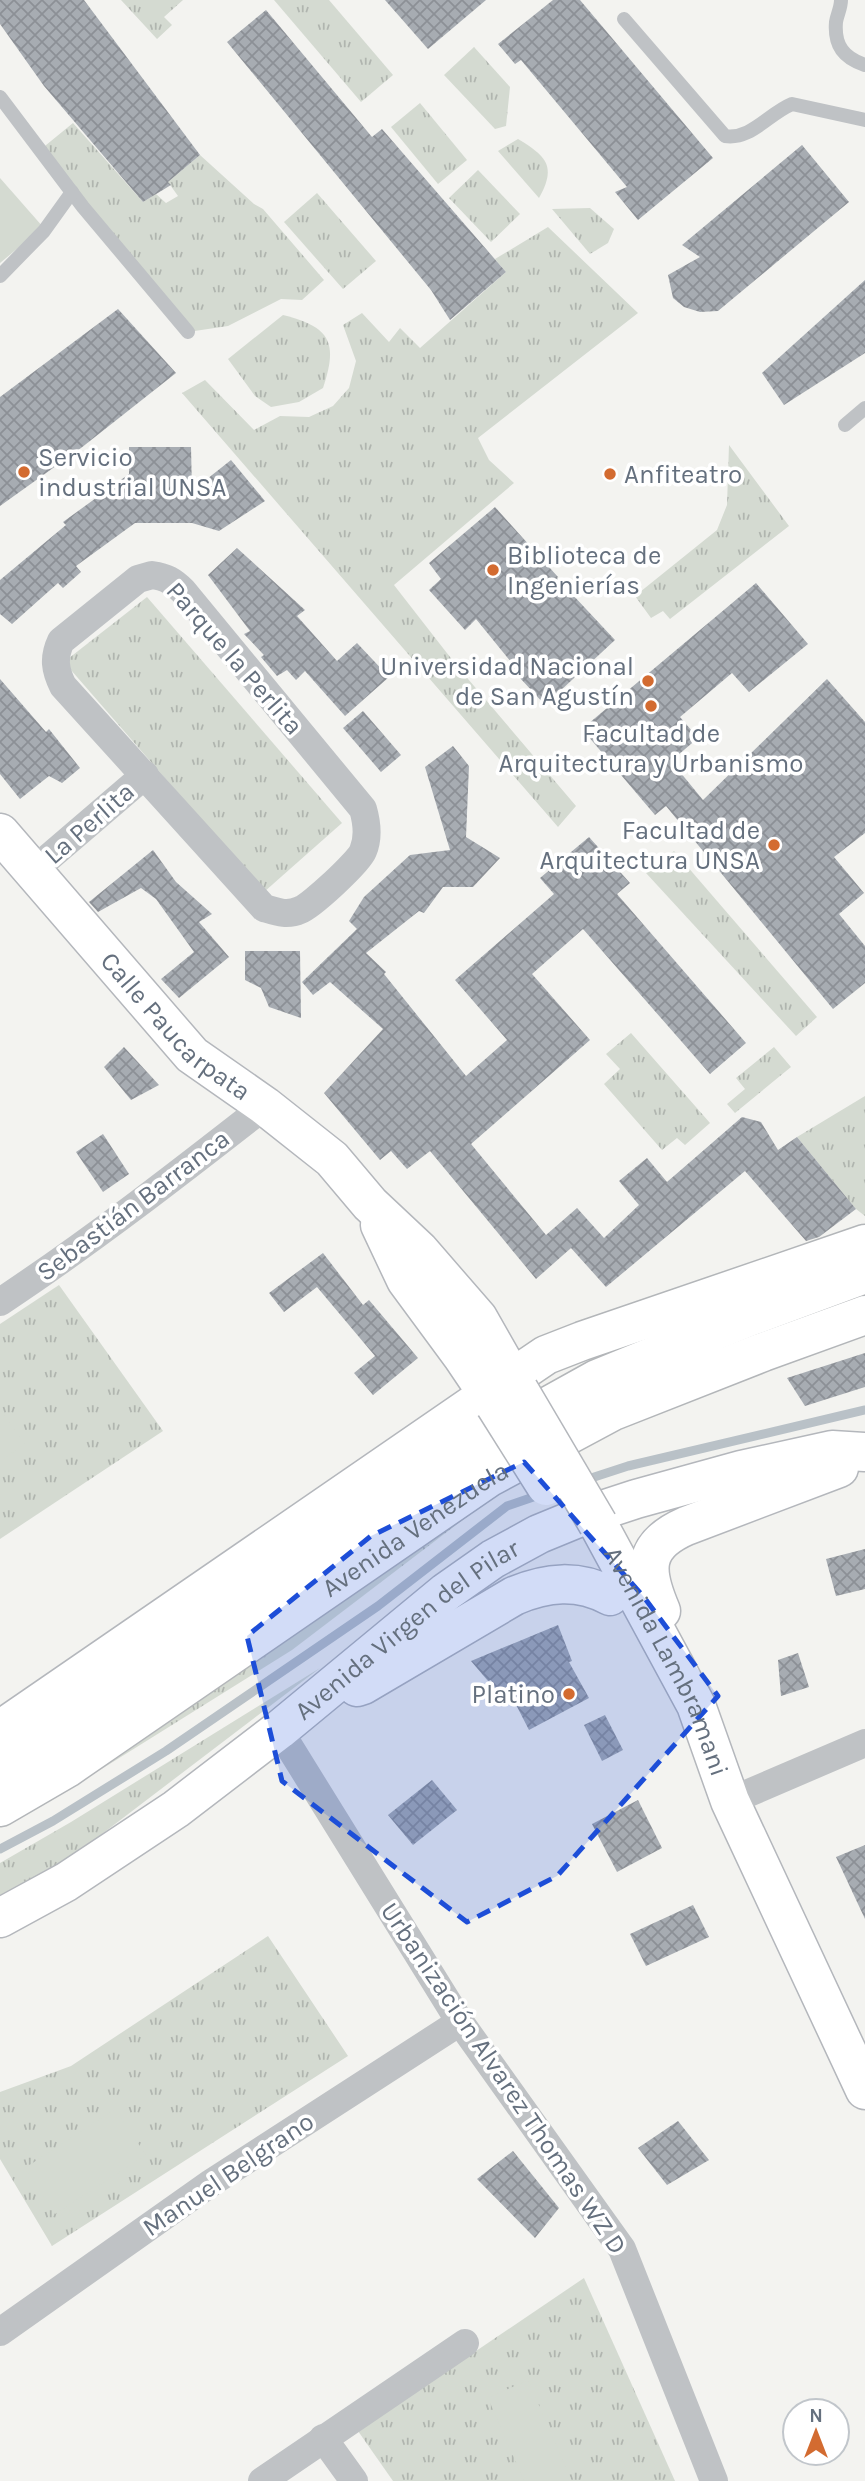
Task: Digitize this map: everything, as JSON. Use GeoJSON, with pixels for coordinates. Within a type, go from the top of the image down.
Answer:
{"type":"FeatureCollection","features":[{"type":"Feature","properties":{"kind":"main road","name":"Calle Paucarpata"},"geometry":{"type":"LineString","coordinates":[[0,833],[192,1055],[332,1159],[370,1204],[419,1250],[478,1318],[504,1392],[588,1530]]}},
{"type":"Feature","properties":{"kind":"main road"},"geometry":{"type":"LineString","coordinates":[[0,1730],[504,1392],[546,1355],[865,1244]]}},
{"type":"Feature","properties":{"kind":"main road","name":"Avenida Venezuela"},"geometry":{"type":"LineString","coordinates":[[0,1766],[67,1725],[471,1449],[597,1379],[749,1317],[865,1274]]}},
{"type":"Feature","properties":{"kind":"main road","name":"Avenida Venezuela"},"geometry":{"type":"LineString","coordinates":[[0,1807],[67,1768],[488,1478],[613,1411],[865,1315]]}},
{"type":"Feature","properties":{"kind":"main road","name":"Avenida Virgen del Pilar"},"geometry":{"type":"LineString","coordinates":[[0,1918],[66,1882],[176,1809],[279,1730],[446,1592],[493,1559],[538,1534],[636,1499],[741,1470],[832,1450],[865,1452]]}},
{"type":"Feature","properties":{"kind":"main road"},"geometry":{"type":"LineString","coordinates":[[696,1705],[651,1587],[648,1574],[654,1548],[663,1538],[685,1525],[837,1469],[865,1452]]}},
{"type":"Feature","properties":{"kind":"main road","name":"Avenida Lambramani"},"geometry":{"type":"LineString","coordinates":[[588,1530],[610,1596],[678,1717],[730,1801]]}},
{"type":"Feature","properties":{"kind":"main road","name":"Avenida Lambramani"},"geometry":{"type":"LineString","coordinates":[[588,1530],[696,1705],[730,1801],[865,2090]]}},
{"type":"Feature","properties":{"kind":"main road"},"geometry":{"type":"LineString","coordinates":[[317,1697],[363,1685],[530,1590],[558,1583],[572,1584],[587,1586],[610,1596]]}},
{"type":"Feature","properties":{"kind":"street","name":"Parque la Perlita"},"geometry":{"type":"LineString","coordinates":[[152,575],[163,576],[183,591],[363,809],[367,823],[363,851],[356,863],[302,910],[282,914],[264,908],[145,775],[63,686],[55,664],[61,641],[138,579],[152,575]]}},
{"type":"Feature","properties":{"kind":"street","name":"La Perlita"},"geometry":{"type":"LineString","coordinates":[[33,871],[145,775]]}},
{"type":"Feature","properties":{"kind":"street","name":"Sebastián Barranca"},"geometry":{"type":"LineString","coordinates":[[0,1302],[113,1224],[265,1107]]}},
{"type":"Feature","properties":{"kind":"street","name":"Urbanización Alvarez Thomas WZ D"},"geometry":{"type":"LineString","coordinates":[[279,1730],[460,2022],[622,2249],[714,2481]]}},
{"type":"Feature","properties":{"kind":"street"},"geometry":{"type":"LineString","coordinates":[[730,1801],[865,1743]]}},
{"type":"Feature","properties":{"kind":"street","name":"Manuel Belgrano"},"geometry":{"type":"LineString","coordinates":[[0,2332],[211,2183],[460,2022]]}},
{"type":"Feature","properties":{"kind":"street"},"geometry":{"type":"LineString","coordinates":[[262,2481],[465,2343]]}},
{"type":"Feature","properties":{"kind":"street"},"geometry":{"type":"LineString","coordinates":[[323,2438],[354,2481]]}},
{"type":"Feature","properties":{"kind":"lane"},"geometry":{"type":"LineString","coordinates":[[840,2],[836,22],[837,38],[842,51],[850,60],[865,65]]}},
{"type":"Feature","properties":{"kind":"lane"},"geometry":{"type":"LineString","coordinates":[[624,19],[725,136],[735,138],[745,135],[782,108],[792,104],[865,120]]}},
{"type":"Feature","properties":{"kind":"lane"},"geometry":{"type":"LineString","coordinates":[[0,97],[72,192],[188,332]]}},
{"type":"Feature","properties":{"kind":"lane"},"geometry":{"type":"LineString","coordinates":[[0,276],[44,231],[72,192]]}},
{"type":"Feature","properties":{"kind":"lane"},"geometry":{"type":"LineString","coordinates":[[845,425],[865,408]]}},
{"type":"Feature","properties":{"kind":"highlighted area"},"geometry":{"type":"Polygon","coordinates":[[[524,1462],[643,1596],[718,1696],[557,1876],[467,1922],[282,1781],[247,1636],[371,1536],[524,1462]]]}},
{"type":"Feature","properties":{"kind":"green space"},"geometry":{"type":"Polygon","coordinates":[[[121,0],[183,0],[164,17],[172,25],[157,39],[121,0]]]}},
{"type":"Feature","properties":{"kind":"green space"},"geometry":{"type":"Polygon","coordinates":[[[274,0],[329,0],[393,75],[361,102],[274,0]]]}},
{"type":"Feature","properties":{"kind":"green space"},"geometry":{"type":"Polygon","coordinates":[[[474,47],[510,87],[506,126],[495,129],[444,75],[474,47]]]}},
{"type":"Feature","properties":{"kind":"green space"},"geometry":{"type":"Polygon","coordinates":[[[420,103],[467,160],[438,184],[391,127],[420,103]]]}},
{"type":"Feature","properties":{"kind":"green space"},"geometry":{"type":"Polygon","coordinates":[[[73,123],[143,202],[156,194],[166,203],[178,196],[168,182],[200,155],[263,209],[324,280],[302,300],[281,299],[228,326],[188,332],[40,150],[73,123]]]}},
{"type":"Feature","properties":{"kind":"green space"},"geometry":{"type":"Polygon","coordinates":[[[518,139],[536,151],[546,163],[547,178],[539,198],[498,151],[518,139]]]}},
{"type":"Feature","properties":{"kind":"green space"},"geometry":{"type":"Polygon","coordinates":[[[478,170],[520,214],[491,242],[449,198],[478,170]]]}},
{"type":"Feature","properties":{"kind":"green space"},"geometry":{"type":"Polygon","coordinates":[[[0,178],[43,227],[0,263],[0,178]]]}},
{"type":"Feature","properties":{"kind":"green space"},"geometry":{"type":"Polygon","coordinates":[[[317,193],[376,261],[343,289],[284,222],[317,193]]]}},
{"type":"Feature","properties":{"kind":"green space"},"geometry":{"type":"Polygon","coordinates":[[[590,208],[614,229],[608,243],[590,254],[552,209],[590,208]]]}},
{"type":"Feature","properties":{"kind":"green space"},"geometry":{"type":"Polygon","coordinates":[[[548,227],[638,313],[478,438],[489,460],[514,483],[394,585],[457,666],[576,806],[558,827],[182,393],[205,380],[254,430],[280,416],[309,417],[333,406],[349,388],[356,361],[343,325],[362,313],[389,342],[400,328],[420,348],[506,272],[495,259],[548,227]]]}},
{"type":"Feature","properties":{"kind":"green space"},"geometry":{"type":"Polygon","coordinates":[[[283,315],[312,325],[321,332],[330,348],[330,359],[323,388],[299,402],[271,407],[255,396],[228,359],[283,315]]]}},
{"type":"Feature","properties":{"kind":"green space"},"geometry":{"type":"Polygon","coordinates":[[[729,445],[789,526],[670,619],[663,611],[651,618],[635,596],[717,530],[727,505],[729,445]]]}},
{"type":"Feature","properties":{"kind":"green space"},"geometry":{"type":"Polygon","coordinates":[[[147,597],[342,823],[264,892],[64,662],[147,597]]]}},
{"type":"Feature","properties":{"kind":"green space"},"geometry":{"type":"Polygon","coordinates":[[[674,851],[817,1017],[796,1036],[646,873],[674,851]]]}},
{"type":"Feature","properties":{"kind":"green space"},"geometry":{"type":"Polygon","coordinates":[[[631,1033],[710,1123],[685,1145],[677,1138],[662,1150],[604,1084],[620,1069],[606,1054],[631,1033]]]}},
{"type":"Feature","properties":{"kind":"green space"},"geometry":{"type":"Polygon","coordinates":[[[774,1047],[791,1067],[735,1113],[727,1104],[745,1089],[736,1078],[774,1047]]]}},
{"type":"Feature","properties":{"kind":"green space"},"geometry":{"type":"Polygon","coordinates":[[[865,1096],[865,1216],[856,1209],[797,1137],[865,1096]]]}},
{"type":"Feature","properties":{"kind":"green space"},"geometry":{"type":"Polygon","coordinates":[[[59,1285],[163,1431],[0,1539],[0,1324],[59,1285]]]}},
{"type":"Feature","properties":{"kind":"green space"},"geometry":{"type":"Polygon","coordinates":[[[0,1409],[25,1444],[0,1461],[0,1409]]]}},
{"type":"Feature","properties":{"kind":"green space"},"geometry":{"type":"Polygon","coordinates":[[[477,1509],[292,1650],[100,1770],[477,1509]]]}},
{"type":"Feature","properties":{"kind":"green space"},"geometry":{"type":"Polygon","coordinates":[[[320,1668],[77,1853],[0,1899],[0,1863],[320,1668]]]}},
{"type":"Feature","properties":{"kind":"green space"},"geometry":{"type":"Polygon","coordinates":[[[268,1936],[348,2056],[52,2246],[0,2159],[0,2092],[71,2066],[268,1936]]]}},
{"type":"Feature","properties":{"kind":"green space"},"geometry":{"type":"Polygon","coordinates":[[[115,2109],[146,2155],[55,2214],[25,2168],[115,2109]]]}},
{"type":"Feature","properties":{"kind":"green space"},"geometry":{"type":"Polygon","coordinates":[[[584,2278],[675,2481],[393,2481],[358,2431],[584,2278]]]}},
{"type":"Feature","properties":{"kind":"green space"},"geometry":{"type":"Polygon","coordinates":[[[528,2380],[572,2481],[524,2481],[488,2398],[528,2380]]]}},
{"type":"Feature","properties":{"kind":"building"},"geometry":{"type":"Polygon","coordinates":[[[0,0],[84,0],[200,155],[168,182],[171,185],[143,202],[44,86],[0,24],[0,0]]]}},
{"type":"Feature","properties":{"kind":"building"},"geometry":{"type":"Polygon","coordinates":[[[385,0],[486,0],[428,49],[385,0]]]}},
{"type":"Feature","properties":{"kind":"building"},"geometry":{"type":"Polygon","coordinates":[[[553,0],[580,0],[713,158],[638,220],[615,192],[627,187],[521,60],[515,64],[498,44],[553,0]]]}},
{"type":"Feature","properties":{"kind":"building"},"geometry":{"type":"Polygon","coordinates":[[[266,10],[372,137],[382,129],[506,272],[450,320],[431,290],[227,42],[266,10]]]}},
{"type":"Feature","properties":{"kind":"building"},"geometry":{"type":"Polygon","coordinates":[[[802,145],[849,202],[718,311],[700,312],[684,307],[673,298],[668,275],[700,257],[682,245],[802,145]]]}},
{"type":"Feature","properties":{"kind":"building"},"geometry":{"type":"Polygon","coordinates":[[[865,280],[865,353],[784,405],[762,373],[865,280]]]}},
{"type":"Feature","properties":{"kind":"building"},"geometry":{"type":"Polygon","coordinates":[[[118,309],[176,373],[81,448],[0,506],[0,397],[118,309]]]}},
{"type":"Feature","properties":{"kind":"building"},"geometry":{"type":"Polygon","coordinates":[[[129,447],[191,447],[192,491],[231,460],[265,501],[219,531],[192,523],[135,523],[76,566],[81,572],[63,588],[58,583],[12,624],[0,614],[0,580],[66,525],[63,522],[129,474],[129,447]]]}},
{"type":"Feature","properties":{"kind":"building"},"geometry":{"type":"Polygon","coordinates":[[[495,507],[615,640],[545,705],[508,665],[511,662],[476,619],[465,630],[429,590],[441,579],[429,563],[495,507]]]}},
{"type":"Feature","properties":{"kind":"building"},"geometry":{"type":"Polygon","coordinates":[[[237,548],[305,610],[297,616],[337,661],[357,643],[389,677],[345,716],[305,671],[296,680],[287,670],[277,676],[261,657],[264,655],[244,634],[250,631],[208,575],[237,548]]]}},
{"type":"Feature","properties":{"kind":"building","name":"Facultad de Arquitectura UNSA"},"geometry":{"type":"Polygon","coordinates":[[[756,583],[808,644],[749,692],[732,673],[680,717],[698,738],[671,761],[703,800],[827,679],[865,722],[865,833],[834,857],[864,893],[839,914],[865,946],[865,983],[833,1009],[666,806],[655,815],[582,729],[756,583]]]}},
{"type":"Feature","properties":{"kind":"building"},"geometry":{"type":"Polygon","coordinates":[[[0,679],[46,732],[49,729],[80,768],[62,783],[49,776],[20,799],[0,774],[0,679]]]}},
{"type":"Feature","properties":{"kind":"building"},"geometry":{"type":"Polygon","coordinates":[[[363,711],[401,755],[381,772],[343,728],[363,711]]]}},
{"type":"Feature","properties":{"kind":"building"},"geometry":{"type":"Polygon","coordinates":[[[453,746],[469,766],[466,837],[500,858],[473,887],[443,887],[424,913],[419,911],[366,953],[386,972],[384,974],[466,1076],[507,1040],[455,980],[554,894],[540,878],[589,837],[630,883],[617,894],[746,1043],[710,1074],[583,929],[532,974],[590,1040],[471,1144],[546,1235],[577,1208],[604,1238],[639,1205],[619,1181],[647,1158],[667,1182],[742,1117],[761,1122],[778,1150],[797,1137],[856,1209],[819,1237],[806,1241],[745,1171],[606,1287],[571,1248],[536,1279],[430,1151],[407,1169],[391,1151],[380,1160],[324,1093],[383,1029],[330,982],[313,995],[302,982],[357,929],[349,921],[364,897],[410,855],[450,850],[425,767],[453,746]]]}},
{"type":"Feature","properties":{"kind":"building"},"geometry":{"type":"Polygon","coordinates":[[[153,850],[176,882],[212,914],[199,922],[229,957],[179,998],[161,979],[194,952],[156,899],[141,888],[98,912],[89,902],[153,850]]]}},
{"type":"Feature","properties":{"kind":"building"},"geometry":{"type":"Polygon","coordinates":[[[245,951],[300,951],[301,1018],[269,1007],[261,988],[245,980],[245,951]]]}},
{"type":"Feature","properties":{"kind":"building"},"geometry":{"type":"Polygon","coordinates":[[[124,1047],[159,1085],[131,1100],[104,1067],[124,1047]]]}},
{"type":"Feature","properties":{"kind":"building"},"geometry":{"type":"Polygon","coordinates":[[[103,1134],[129,1174],[103,1192],[76,1152],[103,1134]]]}},
{"type":"Feature","properties":{"kind":"building"},"geometry":{"type":"Polygon","coordinates":[[[323,1253],[363,1305],[369,1300],[418,1358],[373,1395],[354,1373],[375,1356],[317,1287],[284,1312],[269,1293],[323,1253]]]}},
{"type":"Feature","properties":{"kind":"building"},"geometry":{"type":"Polygon","coordinates":[[[865,1353],[865,1387],[805,1406],[787,1378],[865,1353]]]}},
{"type":"Feature","properties":{"kind":"building"},"geometry":{"type":"Polygon","coordinates":[[[865,1549],[865,1589],[836,1596],[826,1559],[865,1549]]]}},
{"type":"Feature","properties":{"kind":"building"},"geometry":{"type":"Polygon","coordinates":[[[558,1625],[572,1661],[569,1662],[589,1698],[529,1730],[511,1695],[501,1700],[491,1680],[488,1681],[471,1661],[558,1625]]]}},
{"type":"Feature","properties":{"kind":"building"},"geometry":{"type":"Polygon","coordinates":[[[798,1653],[809,1687],[781,1696],[778,1660],[798,1653]]]}},
{"type":"Feature","properties":{"kind":"building"},"geometry":{"type":"Polygon","coordinates":[[[605,1715],[623,1750],[602,1761],[584,1725],[605,1715]]]}},
{"type":"Feature","properties":{"kind":"building"},"geometry":{"type":"Polygon","coordinates":[[[432,1780],[457,1810],[413,1845],[388,1815],[432,1780]]]}},
{"type":"Feature","properties":{"kind":"building"},"geometry":{"type":"Polygon","coordinates":[[[638,1800],[662,1848],[617,1872],[592,1824],[638,1800]]]}},
{"type":"Feature","properties":{"kind":"building"},"geometry":{"type":"Polygon","coordinates":[[[865,1845],[865,1919],[836,1857],[865,1845]]]}},
{"type":"Feature","properties":{"kind":"building"},"geometry":{"type":"Polygon","coordinates":[[[693,1905],[709,1937],[646,1966],[630,1934],[693,1905]]]}},
{"type":"Feature","properties":{"kind":"building"},"geometry":{"type":"Polygon","coordinates":[[[678,2121],[709,2160],[667,2185],[638,2148],[678,2121]]]}},
{"type":"Feature","properties":{"kind":"building"},"geometry":{"type":"Polygon","coordinates":[[[513,2151],[559,2208],[535,2238],[477,2179],[513,2151]]]}},
{"type":"Feature","properties":{"kind":"waterway"},"geometry":{"type":"LineString","coordinates":[[582,1481],[628,1466],[865,1410]]}},
{"type":"Feature","properties":{"kind":"waterway"},"geometry":{"type":"LineString","coordinates":[[0,1849],[53,1821],[166,1751],[378,1606],[507,1506],[542,1494]]}},
{"type":"Feature","properties":{"kind":"place","name":"Servicio industrial UNSA"},"geometry":{"type":"Point","coordinates":[24,472]}},
{"type":"Feature","properties":{"kind":"place","name":"Anfiteatro"},"geometry":{"type":"Point","coordinates":[610,474]}},
{"type":"Feature","properties":{"kind":"place","name":"Biblioteca de Ingenierías"},"geometry":{"type":"Point","coordinates":[493,570]}},
{"type":"Feature","properties":{"kind":"place","name":"Universidad Nacional de San Agustín"},"geometry":{"type":"Point","coordinates":[648,681]}},
{"type":"Feature","properties":{"kind":"place","name":"Facultad de Arquitectura y Urbanismo"},"geometry":{"type":"Point","coordinates":[651,706]}},
{"type":"Feature","properties":{"kind":"place","name":"Facultad de Arquitectura UNSA"},"geometry":{"type":"Point","coordinates":[774,845]}},
{"type":"Feature","properties":{"kind":"place","name":"Platino"},"geometry":{"type":"Point","coordinates":[569,1694]}}]}
